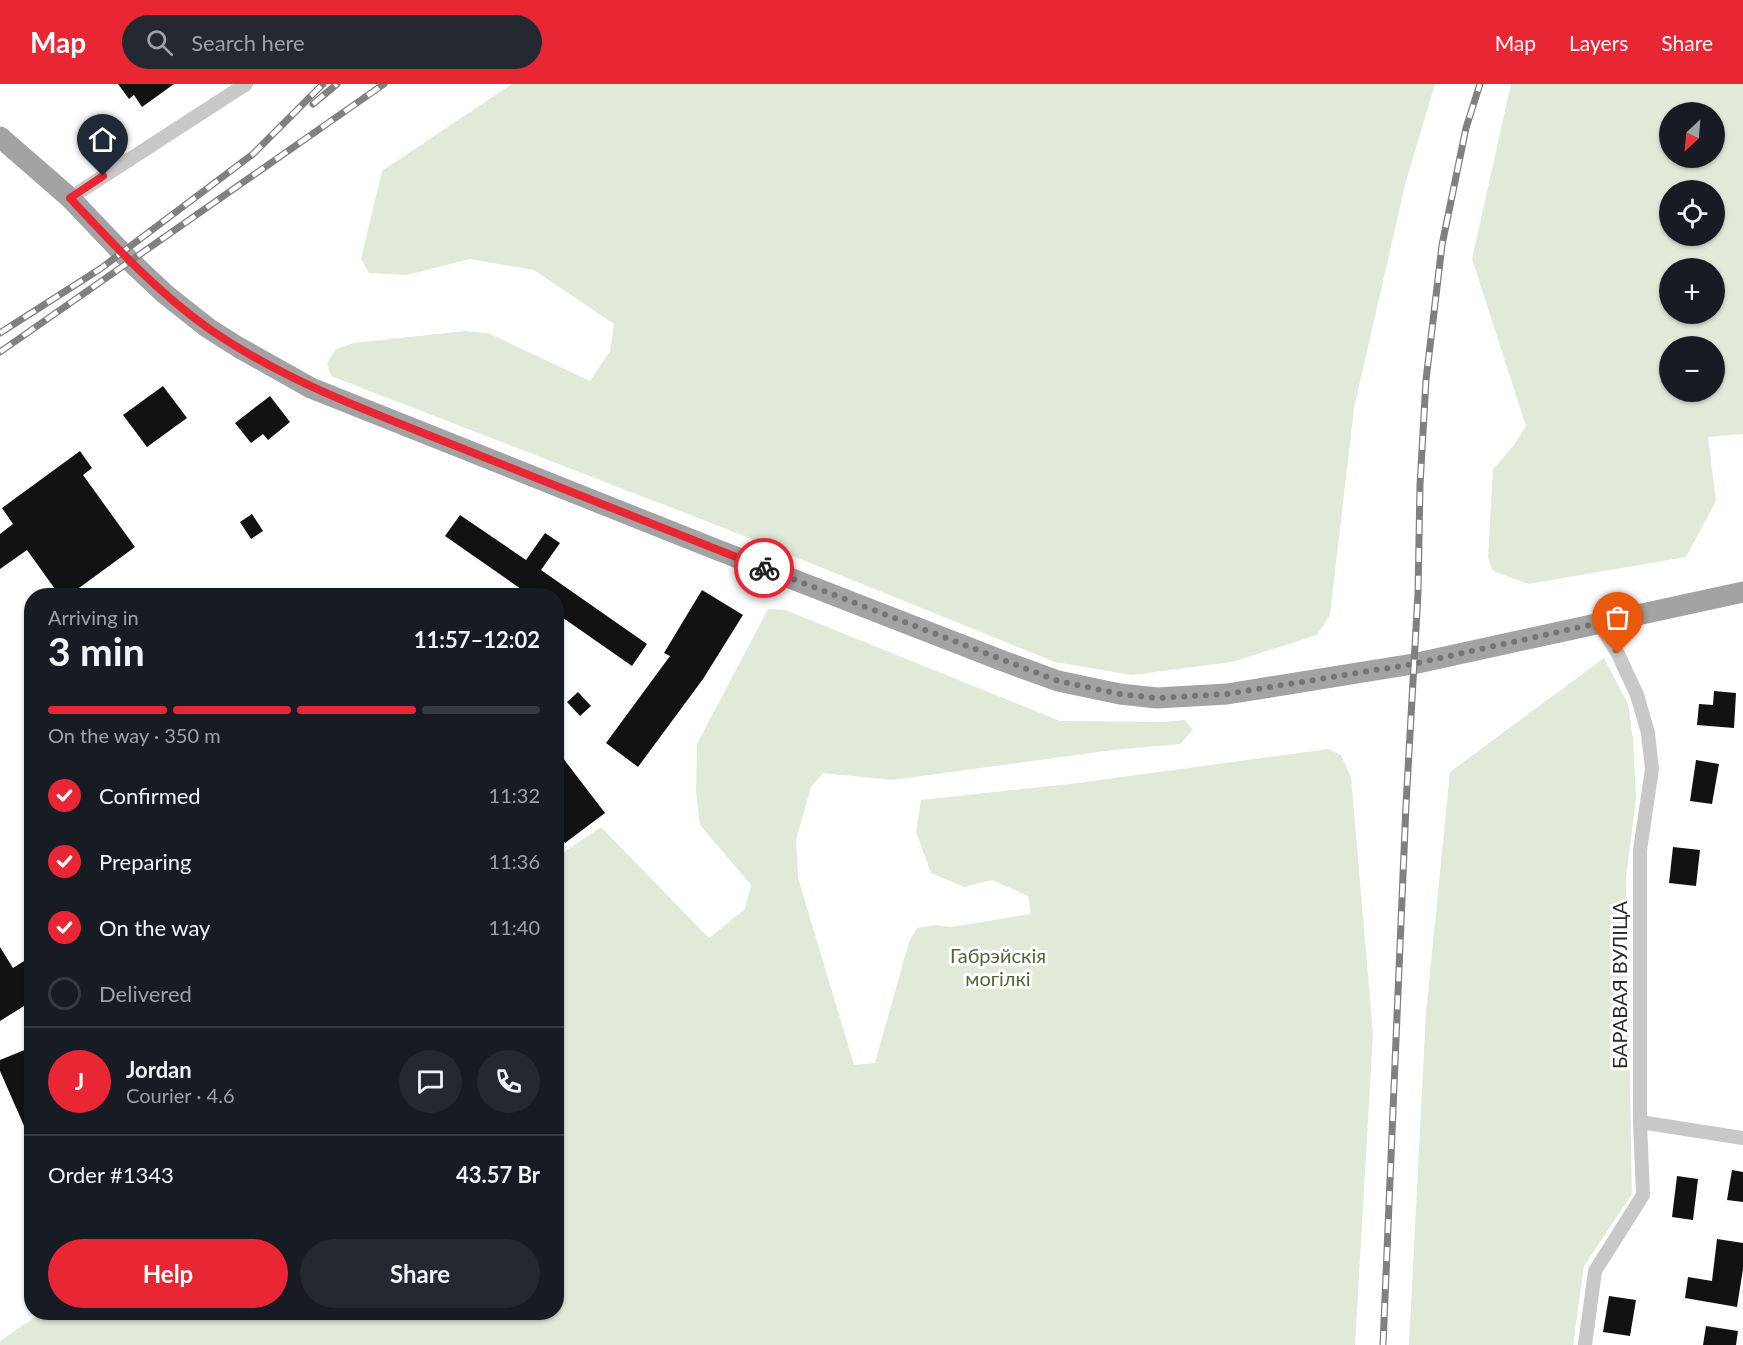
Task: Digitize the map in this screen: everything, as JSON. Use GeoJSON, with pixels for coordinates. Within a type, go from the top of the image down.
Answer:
{"type":"FeatureCollection","features":[{"type":"Feature","properties":{"kind":"main road"},"geometry":{"type":"LineString","coordinates":[[0,137],[70,198],[165,294],[208,328],[311,388],[743,560],[1058,681],[1120,694],[1157,698],[1227,694],[1413,664],[1743,592]]}},
{"type":"Feature","properties":{"kind":"street"},"geometry":{"type":"LineString","coordinates":[[70,198],[246,84]]}},
{"type":"Feature","properties":{"kind":"street","name":"БАРАВАЯ ВУЛІЦА"},"geometry":{"type":"LineString","coordinates":[[1585,1345],[1595,1270],[1642,1195],[1640,850],[1652,769],[1648,733],[1637,695],[1618,654],[1599,623]]}},
{"type":"Feature","properties":{"kind":"street"},"geometry":{"type":"LineString","coordinates":[[1640,1122],[1743,1138]]}},
{"type":"Feature","properties":{"kind":"green space"},"geometry":{"type":"Polygon","coordinates":[[[512,84],[1435,84],[1406,181],[1354,408],[1330,615],[1317,635],[1232,662],[1132,675],[1055,662],[724,528],[331,376],[327,363],[336,349],[354,343],[465,331],[488,333],[590,381],[610,351],[614,324],[534,270],[470,259],[407,275],[369,273],[361,259],[382,171],[512,84]]]}},
{"type":"Feature","properties":{"kind":"green space"},"geometry":{"type":"Polygon","coordinates":[[[1511,84],[1743,84],[1743,434],[1708,437],[1716,501],[1686,557],[1528,584],[1493,571],[1488,558],[1493,469],[1514,445],[1526,426],[1472,259],[1511,84]]]}},
{"type":"Feature","properties":{"kind":"green space","name":"Габрэйскія могілкі"},"geometry":{"type":"Polygon","coordinates":[[[768,609],[785,610],[1060,721],[1164,722],[1185,720],[1193,730],[1180,744],[1113,750],[892,780],[823,773],[811,787],[796,840],[798,878],[854,1065],[875,1063],[909,942],[917,928],[935,925],[951,927],[1031,914],[1028,896],[992,880],[964,887],[931,873],[916,832],[921,800],[1078,783],[1328,749],[1341,755],[1351,777],[1373,1033],[1355,1345],[0,1345],[0,1341],[31,1320],[564,1320],[564,852],[601,827],[709,938],[745,909],[751,885],[700,825],[696,791],[697,744],[768,609]]]}},
{"type":"Feature","properties":{"kind":"green space"},"geometry":{"type":"Polygon","coordinates":[[[1604,658],[1628,704],[1633,739],[1636,798],[1626,878],[1632,1194],[1584,1266],[1573,1345],[1409,1345],[1426,1013],[1450,772],[1604,658]]]}},
{"type":"Feature","properties":{"kind":"building"},"geometry":{"type":"Polygon","coordinates":[[[118,84],[174,84],[142,107],[134,95],[129,99],[118,84]]]}},
{"type":"Feature","properties":{"kind":"building"},"geometry":{"type":"Polygon","coordinates":[[[163,386],[187,418],[147,447],[123,415],[163,386]]]}},
{"type":"Feature","properties":{"kind":"building"},"geometry":{"type":"Polygon","coordinates":[[[270,396],[290,422],[268,440],[263,434],[251,443],[235,423],[270,396]]]}},
{"type":"Feature","properties":{"kind":"building"},"geometry":{"type":"Polygon","coordinates":[[[80,451],[92,468],[83,475],[135,547],[79,588],[54,588],[27,550],[0,569],[0,534],[13,524],[2,508],[80,451]]]}},
{"type":"Feature","properties":{"kind":"building"},"geometry":{"type":"Polygon","coordinates":[[[252,514],[263,531],[251,539],[240,522],[252,514]]]}},
{"type":"Feature","properties":{"kind":"building"},"geometry":{"type":"Polygon","coordinates":[[[460,515],[526,560],[545,533],[560,543],[541,570],[647,644],[632,666],[564,619],[564,588],[520,588],[445,536],[460,515]]]}},
{"type":"Feature","properties":{"kind":"building"},"geometry":{"type":"Polygon","coordinates":[[[702,590],[743,615],[703,679],[638,767],[606,743],[670,656],[664,653],[702,590]]]}},
{"type":"Feature","properties":{"kind":"building"},"geometry":{"type":"Polygon","coordinates":[[[1714,691],[1736,693],[1734,728],[1697,725],[1699,704],[1713,705],[1714,691]]]}},
{"type":"Feature","properties":{"kind":"building"},"geometry":{"type":"Polygon","coordinates":[[[578,692],[591,706],[580,716],[567,702],[578,692]]]}},
{"type":"Feature","properties":{"kind":"building"},"geometry":{"type":"Polygon","coordinates":[[[564,759],[605,813],[564,842],[564,759]]]}},
{"type":"Feature","properties":{"kind":"building"},"geometry":{"type":"Polygon","coordinates":[[[1696,760],[1719,764],[1712,804],[1690,801],[1696,760]]]}},
{"type":"Feature","properties":{"kind":"building"},"geometry":{"type":"Polygon","coordinates":[[[1673,847],[1700,850],[1696,886],[1669,883],[1673,847]]]}},
{"type":"Feature","properties":{"kind":"building"},"geometry":{"type":"Polygon","coordinates":[[[0,947],[13,968],[24,961],[24,1006],[0,1021],[0,947]]]}},
{"type":"Feature","properties":{"kind":"building"},"geometry":{"type":"Polygon","coordinates":[[[24,1050],[24,1126],[0,1071],[0,1060],[24,1050]]]}},
{"type":"Feature","properties":{"kind":"building"},"geometry":{"type":"Polygon","coordinates":[[[1732,1170],[1743,1172],[1743,1202],[1727,1200],[1732,1170]]]}},
{"type":"Feature","properties":{"kind":"building"},"geometry":{"type":"Polygon","coordinates":[[[1677,1176],[1698,1179],[1693,1220],[1672,1217],[1677,1176]]]}},
{"type":"Feature","properties":{"kind":"building"},"geometry":{"type":"Polygon","coordinates":[[[1717,1239],[1743,1243],[1743,1269],[1737,1307],[1685,1298],[1688,1277],[1712,1281],[1717,1239]]]}},
{"type":"Feature","properties":{"kind":"building"},"geometry":{"type":"Polygon","coordinates":[[[1609,1296],[1636,1300],[1630,1336],[1603,1332],[1609,1296]]]}},
{"type":"Feature","properties":{"kind":"building"},"geometry":{"type":"Polygon","coordinates":[[[1706,1326],[1738,1331],[1736,1345],[1703,1345],[1706,1326]]]}},
{"type":"Feature","properties":{"kind":"railway"},"geometry":{"type":"LineString","coordinates":[[0,333],[100,269],[253,154],[323,84]]}},
{"type":"Feature","properties":{"kind":"railway"},"geometry":{"type":"LineString","coordinates":[[313,104],[337,84]]}},
{"type":"Feature","properties":{"kind":"railway"},"geometry":{"type":"LineString","coordinates":[[0,352],[384,84]]}},
{"type":"Feature","properties":{"kind":"railway"},"geometry":{"type":"LineString","coordinates":[[1383,1345],[1426,380],[1442,245],[1466,128],[1480,84]]}},
{"type":"Feature","properties":{"kind":"way so far"},"geometry":{"type":"LineString","coordinates":[[764,568],[1058,681],[1120,694],[1157,698],[1227,694],[1413,664],[1599,623],[1618,654]]}},
{"type":"Feature","properties":{"kind":"route"},"geometry":{"type":"LineString","coordinates":[[103,176],[70,198],[165,294],[208,328],[238,347],[311,388],[764,568]]}}]}
